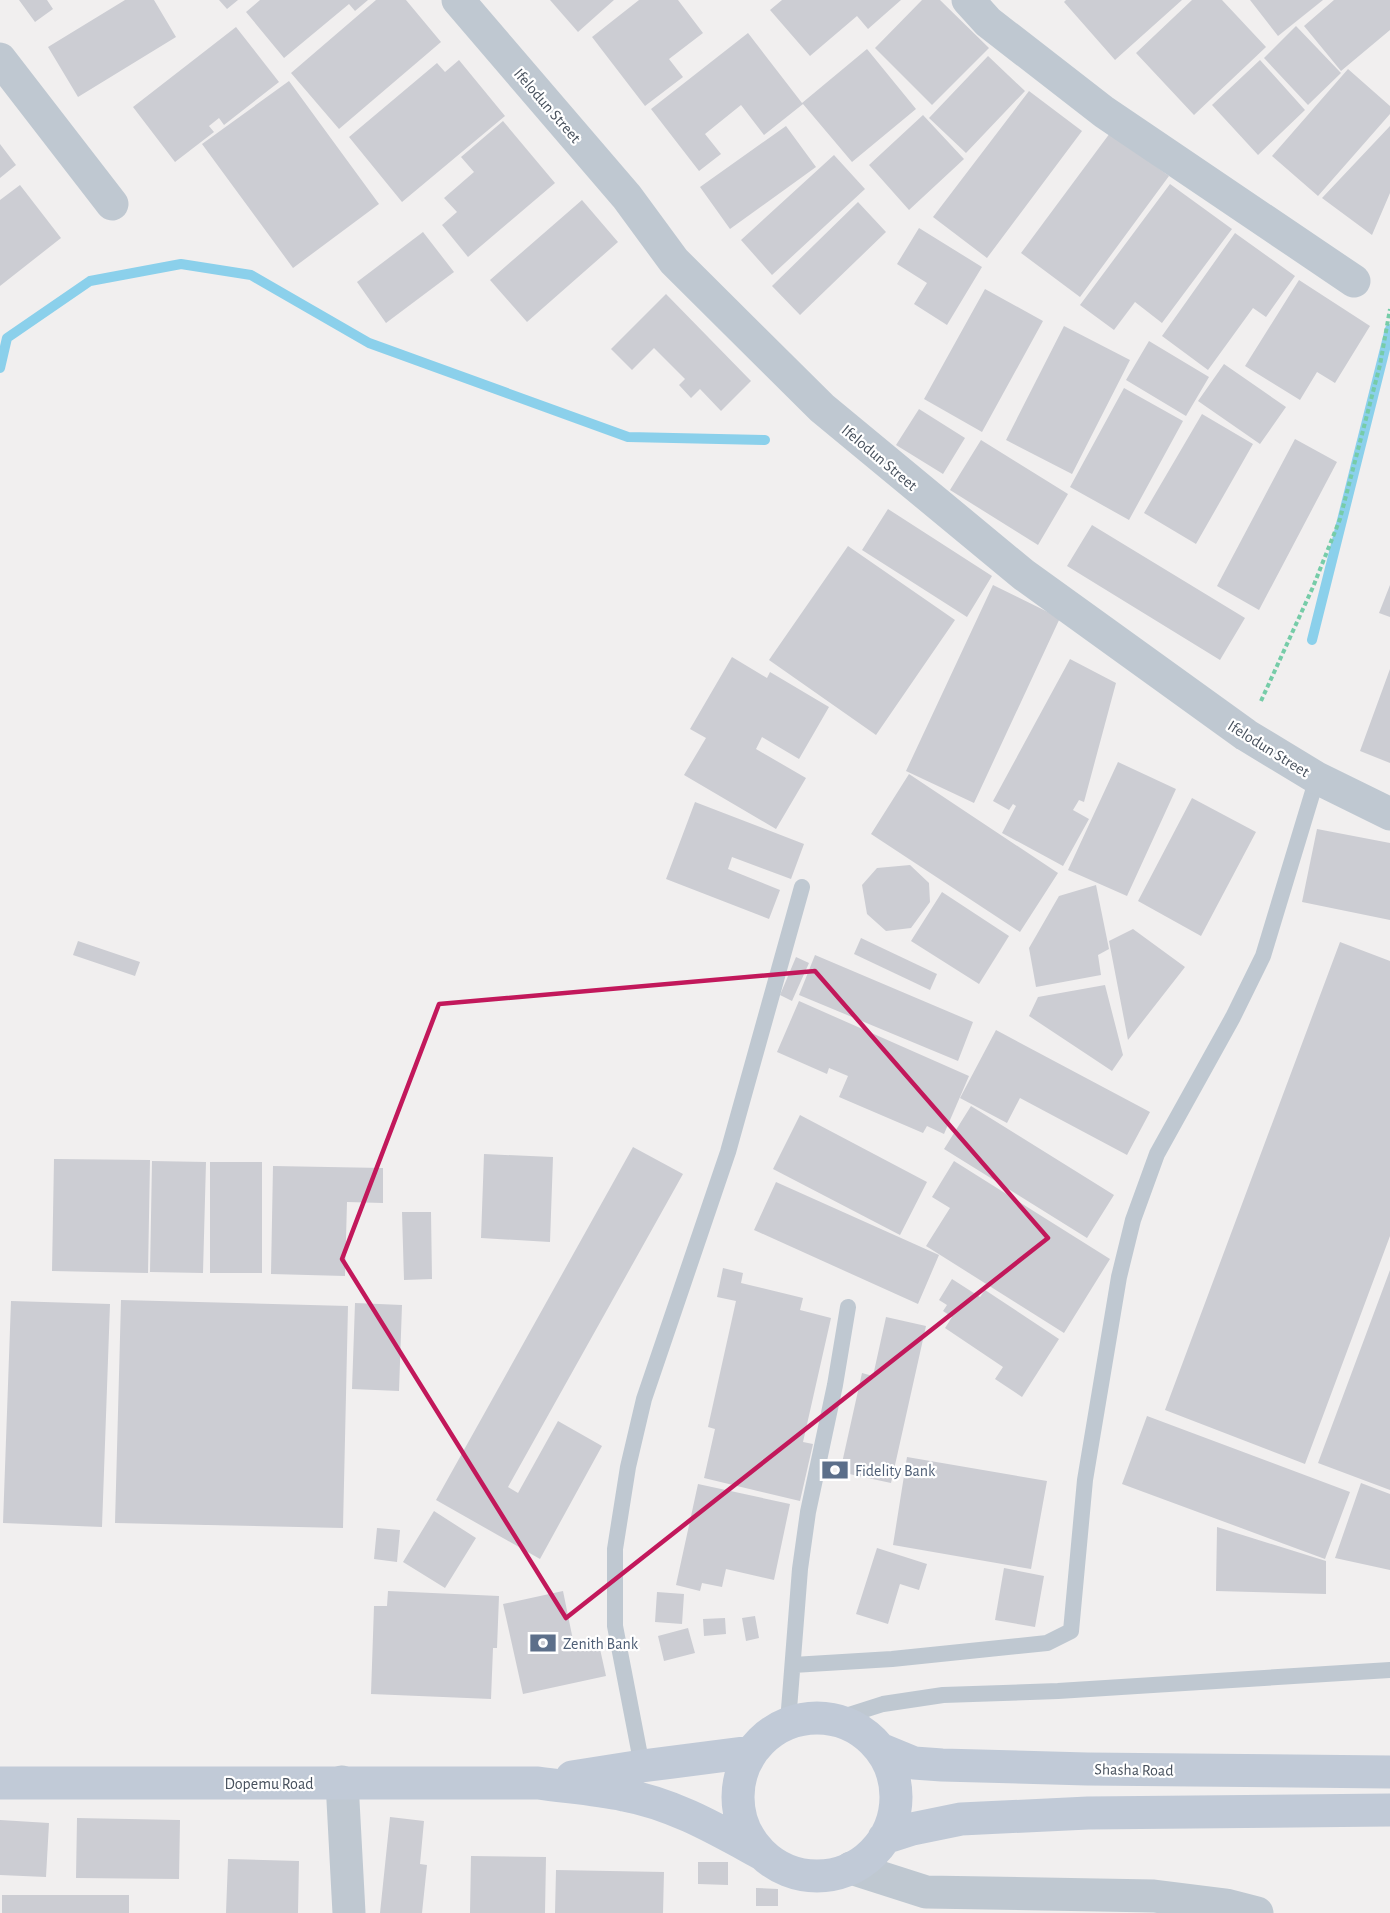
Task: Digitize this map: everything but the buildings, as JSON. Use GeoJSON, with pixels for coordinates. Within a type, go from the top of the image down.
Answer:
{"type":"FeatureCollection","features":[{"type":"Feature","properties":{"kind":"main road"},"geometry":{"type":"LineString","coordinates":[[538,1783],[626,1795],[671,1809],[705,1823],[762,1854],[782,1868],[804,1875],[829,1876],[864,1861],[875,1851],[884,1838],[895,1809],[893,1778],[880,1749],[861,1730],[836,1719],[812,1717],[788,1722],[767,1734],[751,1752],[740,1778],[738,1805],[746,1832],[762,1854]]}},
{"type":"Feature","properties":{"kind":"main road","name":"Shasha Road"},"geometry":{"type":"LineString","coordinates":[[880,1749],[914,1763],[942,1765],[1390,1772]]}},
{"type":"Feature","properties":{"kind":"main road"},"geometry":{"type":"LineString","coordinates":[[538,1783],[642,1766],[751,1752]]}},
{"type":"Feature","properties":{"kind":"main road","name":"Dopemu Road"},"geometry":{"type":"LineString","coordinates":[[0,1784],[538,1783]]}},
{"type":"Feature","properties":{"kind":"main road"},"geometry":{"type":"LineString","coordinates":[[884,1838],[912,1829],[961,1819],[1088,1813],[1390,1810]]}},
{"type":"Feature","properties":{"kind":"street","name":"Ifelodun Street"},"geometry":{"type":"LineString","coordinates":[[458,0],[627,197],[674,261],[822,408],[1024,575],[1246,735],[1317,778],[1390,814]]}},
{"type":"Feature","properties":{"kind":"street"},"geometry":{"type":"LineString","coordinates":[[968,0],[988,22],[1104,112],[1354,281]]}},
{"type":"Feature","properties":{"kind":"street"},"geometry":{"type":"LineString","coordinates":[[0,59],[112,204]]}},
{"type":"Feature","properties":{"kind":"street"},"geometry":{"type":"LineString","coordinates":[[342,1782],[350,1913]]}},
{"type":"Feature","properties":{"kind":"street"},"geometry":{"type":"LineString","coordinates":[[851,1868],[926,1892],[1154,1896],[1226,1905],[1257,1913]]}},
{"type":"Feature","properties":{"kind":"lane"},"geometry":{"type":"LineString","coordinates":[[793,1665],[892,1659],[1047,1643],[1071,1631],[1085,1480],[1119,1277],[1133,1220],[1157,1154],[1233,1017],[1263,956],[1317,778]]}},
{"type":"Feature","properties":{"kind":"lane"},"geometry":{"type":"LineString","coordinates":[[642,1766],[615,1626],[615,1549],[628,1467],[644,1399],[728,1152],[802,887]]}},
{"type":"Feature","properties":{"kind":"lane"},"geometry":{"type":"LineString","coordinates":[[788,1722],[800,1569],[808,1512],[835,1385],[848,1306]]}},
{"type":"Feature","properties":{"kind":"lane"},"geometry":{"type":"LineString","coordinates":[[836,1719],[883,1704],[943,1695],[1058,1691],[1390,1670]]}},
{"type":"Feature","properties":{"kind":"path"},"geometry":{"type":"LineString","coordinates":[[1246,735],[1313,587],[1340,519],[1380,365],[1390,309]]}},
{"type":"Feature","properties":{"kind":"highlighted area"},"geometry":{"type":"Polygon","coordinates":[[[815,971],[1048,1238],[566,1618],[342,1259],[439,1004],[815,971]]]}},
{"type":"Feature","properties":{"kind":"waterway"},"geometry":{"type":"LineString","coordinates":[[0,368],[7,338],[90,281],[181,264],[251,275],[369,343],[628,437],[765,440]]}},
{"type":"Feature","properties":{"kind":"waterway"},"geometry":{"type":"LineString","coordinates":[[1312,640],[1390,329]]}},
{"type":"Feature","properties":{"kind":"place","name":"Fidelity Bank"},"geometry":{"type":"Point","coordinates":[835,1470]}},
{"type":"Feature","properties":{"kind":"place","name":"Zenith Bank"},"geometry":{"type":"Point","coordinates":[543,1643]}}]}
